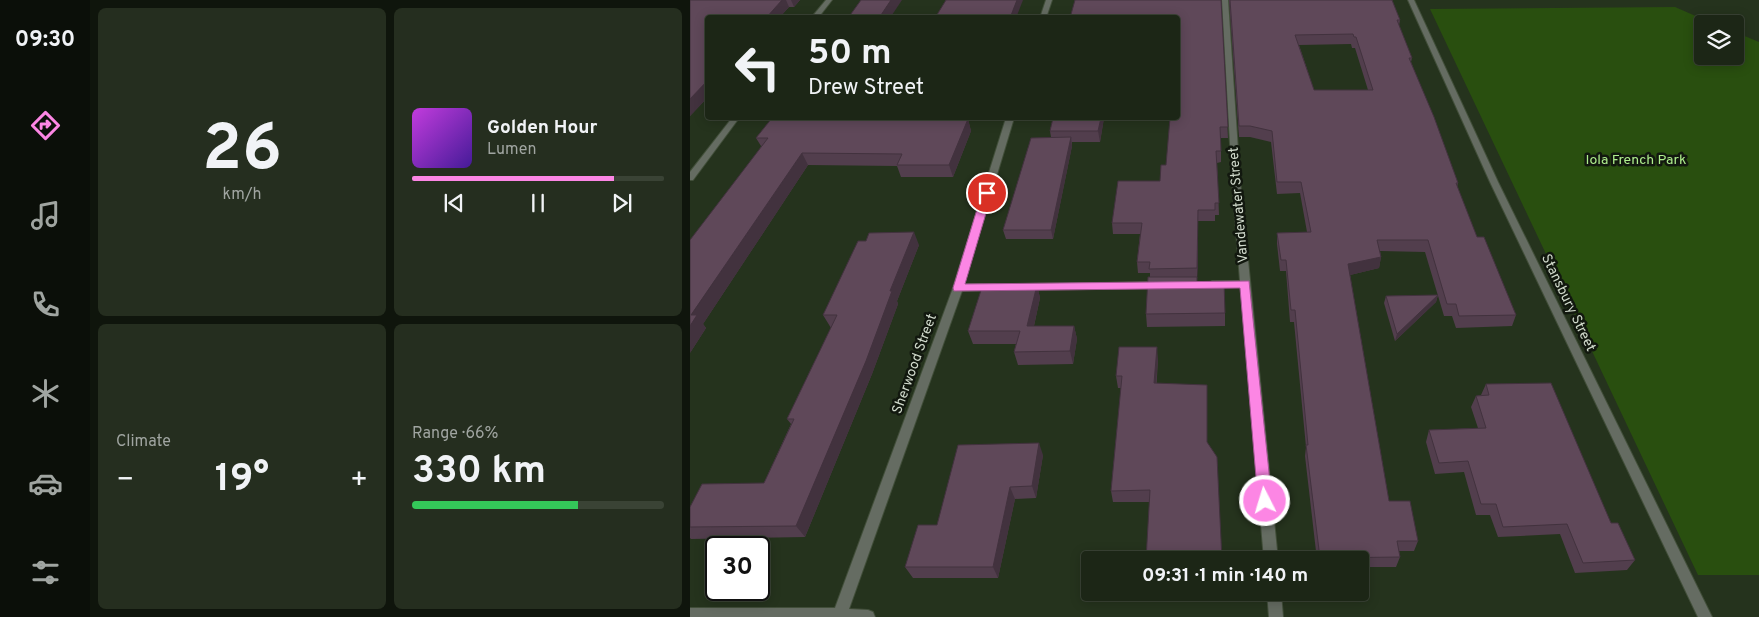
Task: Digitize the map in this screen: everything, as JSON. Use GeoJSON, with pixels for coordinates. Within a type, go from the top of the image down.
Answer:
{"type":"FeatureCollection","features":[{"type":"Feature","properties":{"kind":"street"},"geometry":{"type":"LineString","coordinates":[[816,15],[829,0]]}},
{"type":"Feature","properties":{"kind":"street"},"geometry":{"type":"LineString","coordinates":[[1044,15],[1049,0]]}},
{"type":"Feature","properties":{"kind":"street","name":"Vandewater Street"},"geometry":{"type":"LineString","coordinates":[[1225,0],[1236,180],[1270,551]]}},
{"type":"Feature","properties":{"kind":"street","name":"Stansbury Street"},"geometry":{"type":"LineString","coordinates":[[1411,0],[1494,182],[1705,617]]}},
{"type":"Feature","properties":{"kind":"street"},"geometry":{"type":"LineString","coordinates":[[690,178],[734,120]]}},
{"type":"Feature","properties":{"kind":"street","name":"Sherwood Street"},"geometry":{"type":"LineString","coordinates":[[839,616],[958,288],[1009,120]]}},
{"type":"Feature","properties":{"kind":"street"},"geometry":{"type":"LineString","coordinates":[[1205,284],[1245,284]]}},
{"type":"Feature","properties":{"kind":"street"},"geometry":{"type":"LineString","coordinates":[[958,288],[1166,285]]}},
{"type":"Feature","properties":{"kind":"street"},"geometry":{"type":"LineString","coordinates":[[1275,601],[1276,617]]}},
{"type":"Feature","properties":{"kind":"street"},"geometry":{"type":"LineString","coordinates":[[690,615],[868,617]]}},
{"type":"Feature","properties":{"kind":"green space","name":"Iola French Park"},"geometry":{"type":"Polygon","coordinates":[[[1675,7],[1694,15],[1694,65],[1744,65],[1744,36],[1759,42],[1759,575],[1698,575],[1430,9],[1675,7]]]}},
{"type":"Feature","properties":{"kind":"building"},"geometry":{"type":"Polygon","coordinates":[[[690,0],[782,0],[769,15],[705,15],[705,83],[690,99],[690,0]]]}},
{"type":"Feature","properties":{"kind":"building"},"geometry":{"type":"Polygon","coordinates":[[[861,0],[891,0],[881,15],[850,15],[861,0]]]}},
{"type":"Feature","properties":{"kind":"building"},"geometry":{"type":"Polygon","coordinates":[[[946,0],[1017,0],[1011,15],[937,15],[946,0]]]}},
{"type":"Feature","properties":{"kind":"building"},"geometry":{"type":"Polygon","coordinates":[[[1075,0],[1221,0],[1228,127],[1220,127],[1221,151],[1216,151],[1219,203],[1215,203],[1215,210],[1198,210],[1197,268],[1149,269],[1150,262],[1137,262],[1142,223],[1112,223],[1118,181],[1160,181],[1161,165],[1166,165],[1170,120],[1180,120],[1180,15],[1071,15],[1075,0]]]}},
{"type":"Feature","properties":{"kind":"building"},"geometry":{"type":"Polygon","coordinates":[[[1230,0],[1392,0],[1400,20],[1397,20],[1412,58],[1409,58],[1434,117],[1458,183],[1456,183],[1477,237],[1484,237],[1516,315],[1459,316],[1456,304],[1447,304],[1428,240],[1377,240],[1381,257],[1348,264],[1389,501],[1410,501],[1418,541],[1397,541],[1400,557],[1369,557],[1369,551],[1319,551],[1306,445],[1308,445],[1295,310],[1291,310],[1286,260],[1281,260],[1277,233],[1311,232],[1301,182],[1277,182],[1272,131],[1250,126],[1239,126],[1230,0]],[[1353,34],[1295,35],[1314,90],[1373,90],[1356,37],[1353,34]]]}},
{"type":"Feature","properties":{"kind":"building"},"geometry":{"type":"Polygon","coordinates":[[[770,120],[968,120],[949,165],[897,165],[902,154],[802,153],[691,315],[697,315],[690,326],[690,240],[768,138],[756,138],[770,120]]]}},
{"type":"Feature","properties":{"kind":"building"},"geometry":{"type":"Polygon","coordinates":[[[1053,120],[1101,120],[1098,131],[1050,131],[1053,120]]]}},
{"type":"Feature","properties":{"kind":"building"},"geometry":{"type":"Polygon","coordinates":[[[1071,137],[1051,230],[1003,230],[1031,138],[1071,137]]]}},
{"type":"Feature","properties":{"kind":"building"},"geometry":{"type":"Polygon","coordinates":[[[914,232],[890,291],[892,291],[866,361],[796,526],[690,527],[690,507],[702,484],[764,483],[794,419],[787,419],[837,315],[823,315],[858,241],[866,241],[869,233],[914,232]]]}},
{"type":"Feature","properties":{"kind":"building"},"geometry":{"type":"Polygon","coordinates":[[[1148,277],[1197,277],[1197,282],[1224,282],[1225,313],[1146,314],[1148,277]]]}},
{"type":"Feature","properties":{"kind":"building"},"geometry":{"type":"Polygon","coordinates":[[[983,284],[1037,285],[1027,326],[1074,326],[1070,351],[1014,352],[1020,331],[968,331],[983,284]]]}},
{"type":"Feature","properties":{"kind":"building"},"geometry":{"type":"Polygon","coordinates":[[[1438,295],[1397,334],[1386,296],[1438,295]]]}},
{"type":"Feature","properties":{"kind":"building"},"geometry":{"type":"Polygon","coordinates":[[[1119,347],[1157,347],[1154,383],[1207,385],[1207,442],[1217,457],[1222,551],[1147,551],[1150,490],[1111,491],[1122,376],[1116,376],[1119,347]]]}},
{"type":"Feature","properties":{"kind":"building"},"geometry":{"type":"Polygon","coordinates":[[[1551,383],[1611,523],[1618,523],[1635,560],[1583,563],[1567,524],[1503,527],[1496,504],[1481,504],[1468,461],[1439,463],[1429,430],[1486,428],[1476,396],[1489,395],[1486,384],[1551,383]]]}},
{"type":"Feature","properties":{"kind":"building"},"geometry":{"type":"Polygon","coordinates":[[[1039,443],[1032,486],[1010,487],[993,567],[905,567],[918,525],[937,525],[958,445],[1039,443]]]}},
{"type":"Feature","properties":{"kind":"route"},"geometry":{"type":"LineString","coordinates":[[987,193],[958,288],[1245,284],[1265,501]]}}]}
